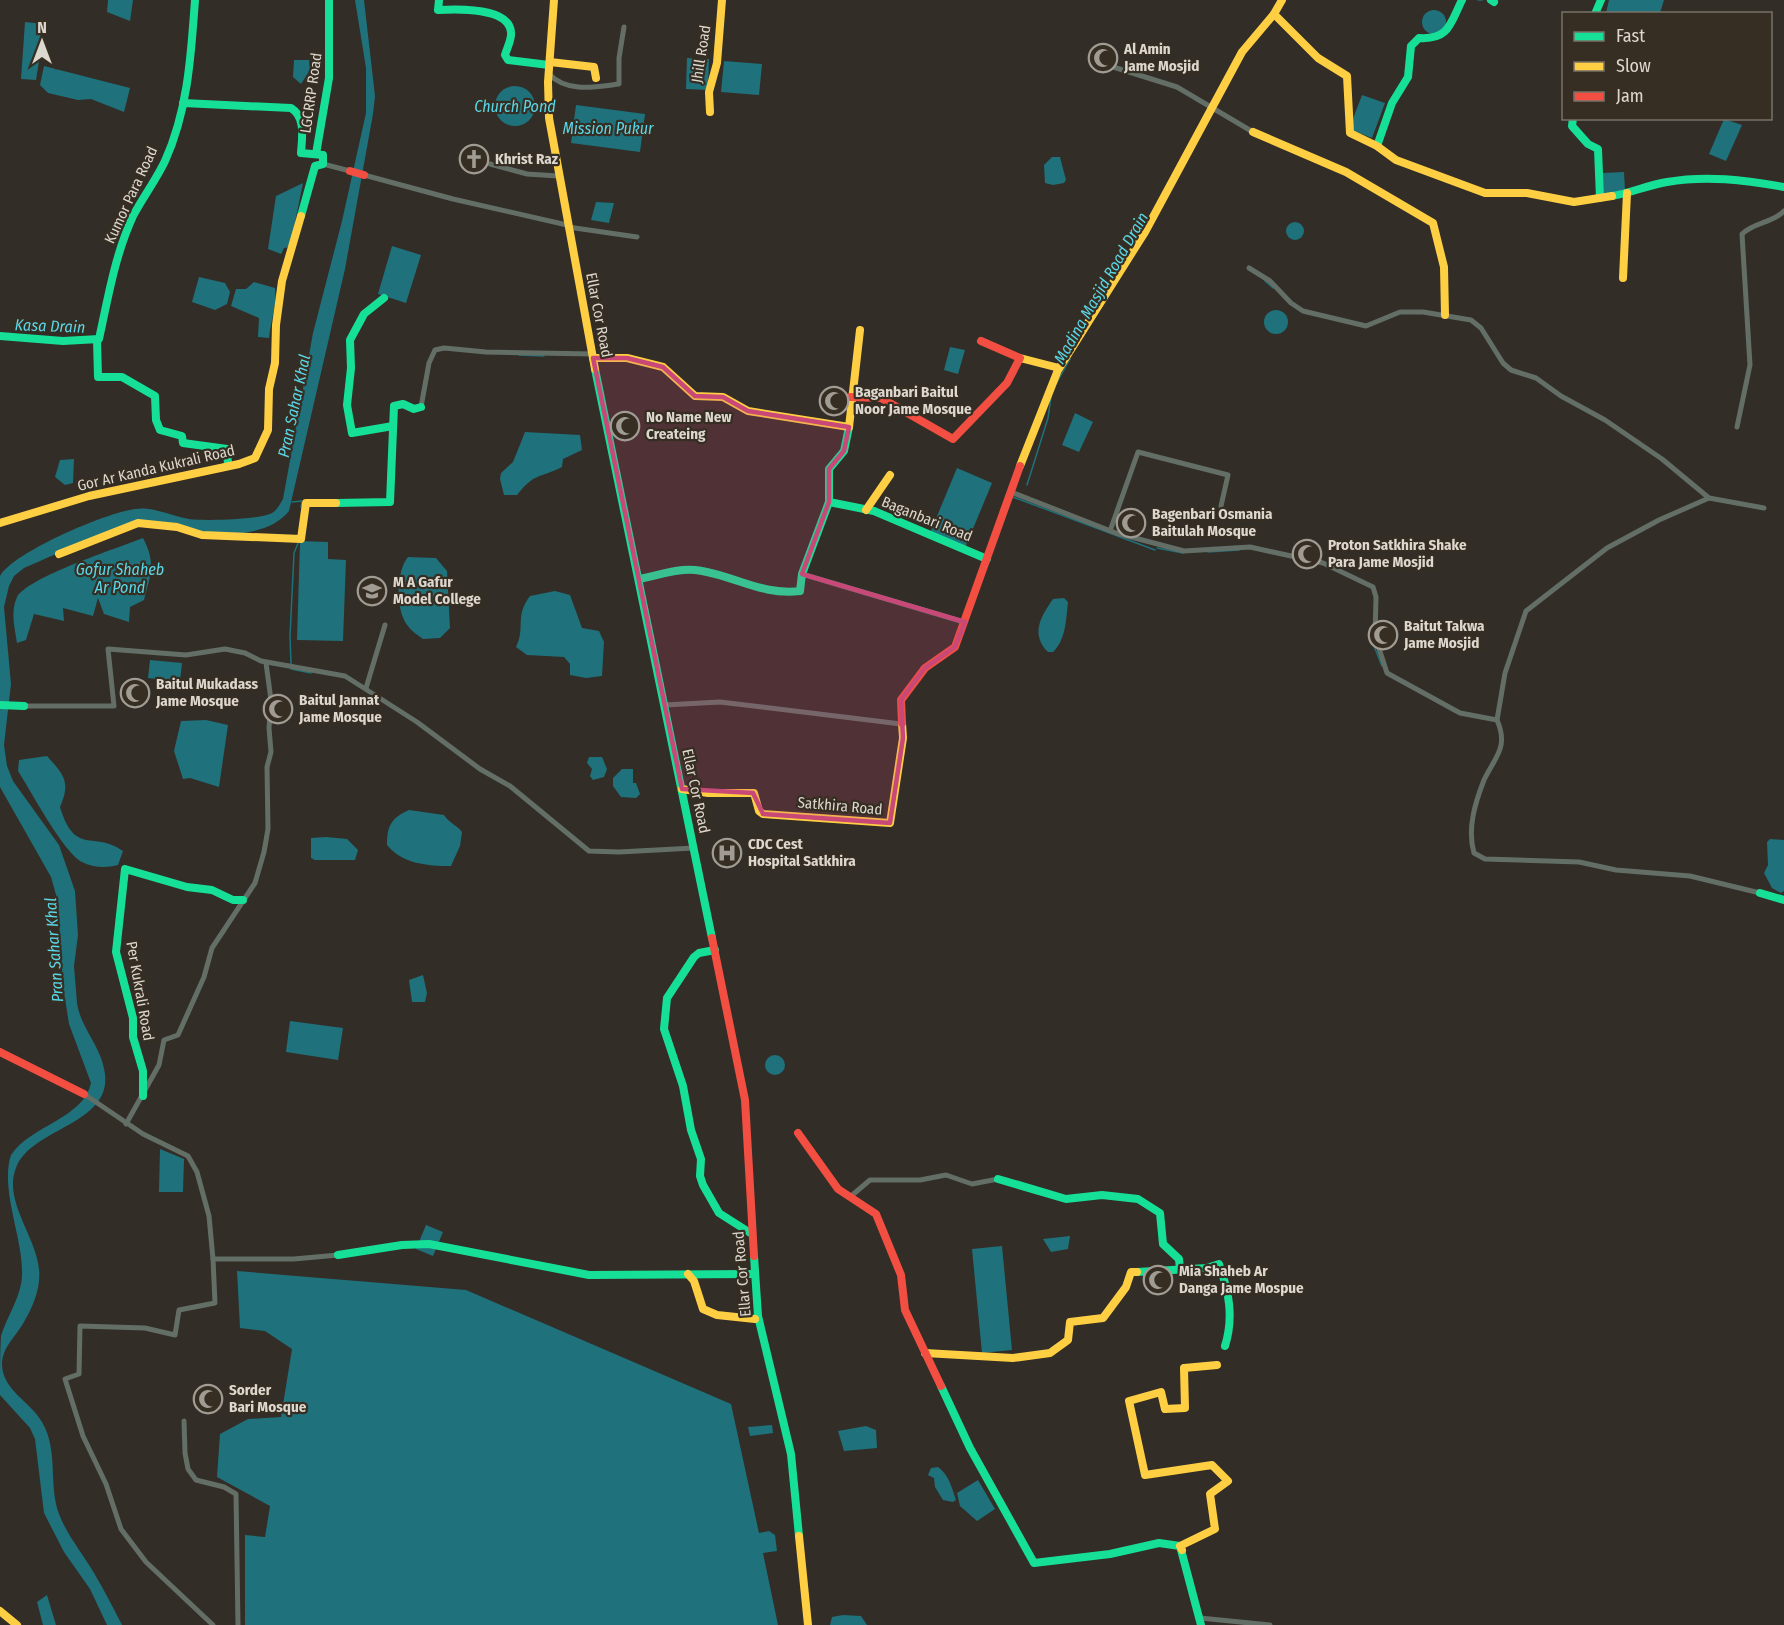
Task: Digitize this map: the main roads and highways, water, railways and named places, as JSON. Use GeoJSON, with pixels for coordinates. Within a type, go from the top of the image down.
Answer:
{"type":"FeatureCollection","features":[{"type":"Feature","properties":{"kind":"water"},"geometry":{"type":"Polygon","coordinates":[[[108,0],[133,0],[130,21],[107,12],[108,0]]]}},
{"type":"Feature","properties":{"kind":"water"},"geometry":{"type":"Polygon","coordinates":[[[355,0],[364,0],[375,96],[373,114],[345,269],[289,511],[281,519],[260,530],[235,534],[210,534],[167,524],[149,523],[101,535],[24,568],[14,576],[4,607],[11,684],[4,745],[7,766],[13,781],[59,845],[75,891],[78,935],[74,966],[77,1003],[79,1012],[100,1055],[105,1074],[104,1091],[96,1105],[83,1116],[37,1144],[24,1155],[16,1168],[13,1180],[14,1193],[37,1257],[39,1282],[31,1308],[5,1351],[2,1364],[3,1373],[11,1388],[37,1415],[47,1433],[52,1456],[56,1503],[62,1522],[98,1579],[122,1625],[107,1625],[90,1589],[64,1552],[44,1513],[35,1439],[30,1428],[0,1395],[1,1336],[18,1296],[22,1279],[21,1257],[8,1182],[11,1155],[31,1136],[78,1105],[86,1095],[91,1083],[69,1024],[63,986],[58,902],[51,877],[0,787],[0,576],[9,566],[41,545],[121,512],[142,508],[189,519],[231,519],[272,513],[280,505],[283,499],[313,333],[342,221],[366,113],[366,68],[355,0]]]}},
{"type":"Feature","properties":{"kind":"water"},"geometry":{"type":"Polygon","coordinates":[[[1609,0],[1664,0],[1660,12],[1606,12],[1609,0]]]}},
{"type":"Feature","properties":{"kind":"water"},"geometry":{"type":"Polygon","coordinates":[[[1434,10],[1443,13],[1446,22],[1443,31],[1434,34],[1425,31],[1422,22],[1425,13],[1434,10]]]}},
{"type":"Feature","properties":{"kind":"water"},"geometry":{"type":"Polygon","coordinates":[[[25,22],[45,24],[36,80],[21,79],[25,22]]]}},
{"type":"Feature","properties":{"kind":"water"},"geometry":{"type":"Polygon","coordinates":[[[687,58],[709,59],[708,90],[686,89],[687,58]]]}},
{"type":"Feature","properties":{"kind":"water"},"geometry":{"type":"Polygon","coordinates":[[[294,60],[309,60],[310,70],[301,84],[293,77],[294,60]]]}},
{"type":"Feature","properties":{"kind":"water"},"geometry":{"type":"Polygon","coordinates":[[[724,61],[762,64],[759,95],[721,92],[724,61]]]}},
{"type":"Feature","properties":{"kind":"water"},"geometry":{"type":"Polygon","coordinates":[[[44,66],[130,88],[124,112],[91,99],[78,100],[48,93],[40,85],[44,66]]]}},
{"type":"Feature","properties":{"kind":"water","name":"Church Pond"},"geometry":{"type":"Polygon","coordinates":[[[515,86],[523,87],[529,92],[534,98],[534,114],[529,120],[523,125],[515,126],[507,125],[501,120],[496,114],[495,106],[496,98],[501,92],[507,87],[515,86]]]}},
{"type":"Feature","properties":{"kind":"water"},"geometry":{"type":"Polygon","coordinates":[[[1362,95],[1385,103],[1372,138],[1349,129],[1362,95]]]}},
{"type":"Feature","properties":{"kind":"water","name":"Mission Pukur"},"geometry":{"type":"Polygon","coordinates":[[[576,105],[645,114],[640,152],[571,143],[576,105]]]}},
{"type":"Feature","properties":{"kind":"water"},"geometry":{"type":"Polygon","coordinates":[[[1724,120],[1742,125],[1726,161],[1709,154],[1724,120]]]}},
{"type":"Feature","properties":{"kind":"water"},"geometry":{"type":"Polygon","coordinates":[[[1052,157],[1060,157],[1066,180],[1064,183],[1053,185],[1045,183],[1044,165],[1052,157]]]}},
{"type":"Feature","properties":{"kind":"water"},"geometry":{"type":"Polygon","coordinates":[[[1624,172],[1625,190],[1619,193],[1603,194],[1602,173],[1624,172]]]}},
{"type":"Feature","properties":{"kind":"water"},"geometry":{"type":"Polygon","coordinates":[[[303,183],[290,247],[284,248],[281,254],[268,249],[276,196],[303,183]]]}},
{"type":"Feature","properties":{"kind":"water"},"geometry":{"type":"Polygon","coordinates":[[[596,202],[614,203],[609,223],[591,220],[596,202]]]}},
{"type":"Feature","properties":{"kind":"water"},"geometry":{"type":"Polygon","coordinates":[[[1295,222],[1301,225],[1304,231],[1301,237],[1295,240],[1289,237],[1286,231],[1289,225],[1295,222]]]}},
{"type":"Feature","properties":{"kind":"water"},"geometry":{"type":"Polygon","coordinates":[[[392,246],[421,255],[406,303],[378,294],[392,246]]]}},
{"type":"Feature","properties":{"kind":"water"},"geometry":{"type":"Polygon","coordinates":[[[199,277],[225,283],[230,292],[227,304],[215,310],[192,302],[199,277]]]}},
{"type":"Feature","properties":{"kind":"water"},"geometry":{"type":"Polygon","coordinates":[[[254,282],[275,288],[275,307],[269,338],[258,337],[259,318],[231,306],[236,289],[246,289],[254,282]]]}},
{"type":"Feature","properties":{"kind":"water"},"geometry":{"type":"Polygon","coordinates":[[[1276,310],[1285,313],[1288,322],[1285,331],[1276,334],[1267,331],[1264,322],[1267,313],[1276,310]]]}},
{"type":"Feature","properties":{"kind":"water"},"geometry":{"type":"Polygon","coordinates":[[[950,347],[965,350],[958,374],[944,370],[950,347]]]}},
{"type":"Feature","properties":{"kind":"water"},"geometry":{"type":"Polygon","coordinates":[[[1075,413],[1093,422],[1079,452],[1062,445],[1075,413]]]}},
{"type":"Feature","properties":{"kind":"water"},"geometry":{"type":"Polygon","coordinates":[[[525,432],[580,435],[582,450],[563,459],[562,467],[533,479],[517,495],[504,495],[500,479],[501,473],[513,462],[525,432]]]}},
{"type":"Feature","properties":{"kind":"water"},"geometry":{"type":"Polygon","coordinates":[[[74,459],[73,483],[65,485],[55,477],[60,460],[74,459]]]}},
{"type":"Feature","properties":{"kind":"water"},"geometry":{"type":"Polygon","coordinates":[[[957,468],[992,483],[965,548],[930,533],[957,468]]]}},
{"type":"Feature","properties":{"kind":"water","name":"Gofur Shaheb Ar Pond"},"geometry":{"type":"Polygon","coordinates":[[[143,538],[150,555],[150,576],[144,600],[130,607],[129,622],[104,614],[98,598],[93,616],[63,608],[64,621],[34,614],[26,640],[17,643],[14,609],[17,597],[25,589],[55,572],[143,538]]]}},
{"type":"Feature","properties":{"kind":"water"},"geometry":{"type":"Polygon","coordinates":[[[300,541],[328,542],[328,559],[346,560],[343,641],[297,640],[300,541]]]}},
{"type":"Feature","properties":{"kind":"water"},"geometry":{"type":"Polygon","coordinates":[[[408,557],[436,558],[447,571],[450,628],[440,638],[423,639],[411,630],[404,619],[399,601],[399,581],[408,557]]]}},
{"type":"Feature","properties":{"kind":"water"},"geometry":{"type":"Polygon","coordinates":[[[555,591],[570,595],[582,628],[599,631],[604,642],[602,676],[586,678],[570,675],[570,664],[564,657],[527,655],[516,647],[525,603],[530,596],[555,591]]]}},
{"type":"Feature","properties":{"kind":"water"},"geometry":{"type":"Polygon","coordinates":[[[1064,598],[1068,602],[1061,642],[1053,652],[1048,652],[1040,639],[1041,618],[1053,599],[1064,598]]]}},
{"type":"Feature","properties":{"kind":"water"},"geometry":{"type":"Polygon","coordinates":[[[150,660],[182,663],[180,682],[148,678],[150,660]]]}},
{"type":"Feature","properties":{"kind":"water"},"geometry":{"type":"Polygon","coordinates":[[[206,720],[228,725],[219,787],[190,778],[183,779],[174,751],[181,721],[206,720]]]}},
{"type":"Feature","properties":{"kind":"water"},"geometry":{"type":"Polygon","coordinates":[[[47,756],[64,779],[65,791],[60,807],[72,832],[86,840],[103,842],[123,851],[118,865],[100,867],[82,862],[74,856],[48,820],[18,771],[19,760],[47,756]]]}},
{"type":"Feature","properties":{"kind":"water"},"geometry":{"type":"Polygon","coordinates":[[[589,757],[602,757],[607,769],[604,777],[593,780],[590,776],[592,769],[587,763],[589,757]]]}},
{"type":"Feature","properties":{"kind":"water"},"geometry":{"type":"Polygon","coordinates":[[[622,769],[633,769],[633,783],[636,783],[640,794],[636,798],[621,797],[613,786],[613,778],[622,769]]]}},
{"type":"Feature","properties":{"kind":"water"},"geometry":{"type":"Polygon","coordinates":[[[409,810],[444,815],[462,832],[460,846],[451,866],[416,863],[400,856],[387,845],[391,823],[409,810]]]}},
{"type":"Feature","properties":{"kind":"water"},"geometry":{"type":"Polygon","coordinates":[[[311,838],[347,839],[358,850],[355,860],[315,860],[311,858],[311,838]]]}},
{"type":"Feature","properties":{"kind":"water"},"geometry":{"type":"Polygon","coordinates":[[[1770,839],[1784,840],[1784,891],[1781,893],[1772,888],[1764,873],[1768,865],[1767,842],[1770,839]]]}},
{"type":"Feature","properties":{"kind":"water"},"geometry":{"type":"Polygon","coordinates":[[[423,975],[427,993],[425,1002],[412,1002],[409,980],[423,975]]]}},
{"type":"Feature","properties":{"kind":"water"},"geometry":{"type":"Polygon","coordinates":[[[290,1021],[343,1028],[338,1060],[286,1052],[290,1021]]]}},
{"type":"Feature","properties":{"kind":"water"},"geometry":{"type":"Polygon","coordinates":[[[775,1055],[782,1058],[785,1065],[782,1072],[775,1075],[768,1072],[765,1065],[768,1058],[775,1055]]]}},
{"type":"Feature","properties":{"kind":"water"},"geometry":{"type":"Polygon","coordinates":[[[160,1149],[184,1159],[183,1192],[159,1192],[160,1149]]]}},
{"type":"Feature","properties":{"kind":"water"},"geometry":{"type":"Polygon","coordinates":[[[426,1225],[443,1232],[433,1256],[416,1249],[426,1225]]]}},
{"type":"Feature","properties":{"kind":"water"},"geometry":{"type":"Polygon","coordinates":[[[1070,1236],[1068,1249],[1051,1252],[1043,1239],[1070,1236]]]}},
{"type":"Feature","properties":{"kind":"water"},"geometry":{"type":"Polygon","coordinates":[[[1002,1246],[1012,1350],[982,1353],[972,1249],[1002,1246]]]}},
{"type":"Feature","properties":{"kind":"water"},"geometry":{"type":"Polygon","coordinates":[[[237,1271],[466,1290],[731,1404],[759,1533],[769,1531],[775,1535],[777,1551],[763,1553],[778,1625],[245,1625],[245,1535],[265,1537],[270,1506],[217,1477],[220,1434],[248,1419],[281,1417],[292,1349],[265,1331],[240,1328],[237,1271]]]}},
{"type":"Feature","properties":{"kind":"water"},"geometry":{"type":"Polygon","coordinates":[[[772,1425],[773,1433],[750,1436],[748,1427],[772,1425]]]}},
{"type":"Feature","properties":{"kind":"water"},"geometry":{"type":"Polygon","coordinates":[[[866,1426],[876,1430],[877,1448],[844,1451],[838,1431],[866,1426]]]}},
{"type":"Feature","properties":{"kind":"water"},"geometry":{"type":"Polygon","coordinates":[[[938,1467],[950,1482],[956,1500],[953,1502],[943,1500],[935,1487],[934,1478],[928,1475],[931,1468],[938,1467]]]}},
{"type":"Feature","properties":{"kind":"water"},"geometry":{"type":"Polygon","coordinates":[[[978,1480],[995,1509],[977,1521],[960,1506],[957,1493],[978,1480]]]}},
{"type":"Feature","properties":{"kind":"water"},"geometry":{"type":"Polygon","coordinates":[[[47,1595],[56,1625],[43,1625],[37,1602],[47,1595]]]}},
{"type":"Feature","properties":{"kind":"water"},"geometry":{"type":"Polygon","coordinates":[[[861,1616],[867,1625],[830,1625],[832,1617],[861,1616]]]}},
{"type":"Feature","properties":{"kind":"waterway"},"geometry":{"type":"LineString","coordinates":[[1265,281],[1273,288]]}},
{"type":"Feature","properties":{"kind":"waterway"},"geometry":{"type":"LineString","coordinates":[[519,355],[544,356]]}},
{"type":"Feature","properties":{"kind":"waterway","name":"Madina Masjid Road Drain"},"geometry":{"type":"LineString","coordinates":[[1056,384],[1070,359]]}},
{"type":"Feature","properties":{"kind":"waterway","name":"Madina Masjid Road Drain"},"geometry":{"type":"LineString","coordinates":[[1027,485],[1048,418],[1051,397]]}},
{"type":"Feature","properties":{"kind":"waterway"},"geometry":{"type":"LineString","coordinates":[[1013,497],[1155,550]]}},
{"type":"Feature","properties":{"kind":"waterway"},"geometry":{"type":"LineString","coordinates":[[292,502],[302,501],[301,507]]}},
{"type":"Feature","properties":{"kind":"waterway"},"geometry":{"type":"LineString","coordinates":[[291,664],[294,553],[299,541]]}},
{"type":"Feature","properties":{"kind":"waterway"},"geometry":{"type":"LineString","coordinates":[[1157,548],[1183,553]]}},
{"type":"Feature","properties":{"kind":"waterway"},"geometry":{"type":"LineString","coordinates":[[1208,552],[1239,550]]}},
{"type":"Feature","properties":{"kind":"waterway"},"geometry":{"type":"LineString","coordinates":[[1373,628],[1372,641],[1382,666]]}},
{"type":"Feature","properties":{"kind":"waterway"},"geometry":{"type":"LineString","coordinates":[[291,669],[311,673]]}},
{"type":"Feature","properties":{"kind":"place","name":"Al Amin Jame Mosjid"},"geometry":{"type":"Point","coordinates":[1103,58]}},
{"type":"Feature","properties":{"kind":"place","name":"Khrist Raz"},"geometry":{"type":"Point","coordinates":[474,159]}},
{"type":"Feature","properties":{"kind":"place","name":"Baganbari Baitul Noor Jame Mosque"},"geometry":{"type":"Point","coordinates":[834,401]}},
{"type":"Feature","properties":{"kind":"place","name":"No Name New Createing"},"geometry":{"type":"Point","coordinates":[625,426]}},
{"type":"Feature","properties":{"kind":"place","name":"Bagenbari Osmania Baitulah Mosque"},"geometry":{"type":"Point","coordinates":[1131,523]}},
{"type":"Feature","properties":{"kind":"place","name":"Proton Satkhira Shake Para Jame Mosjid"},"geometry":{"type":"Point","coordinates":[1307,554]}},
{"type":"Feature","properties":{"kind":"place","name":"M A Gafur Model College"},"geometry":{"type":"Point","coordinates":[372,591]}},
{"type":"Feature","properties":{"kind":"place","name":"Baitut Takwa Jame Mosjid"},"geometry":{"type":"Point","coordinates":[1383,635]}},
{"type":"Feature","properties":{"kind":"place","name":"Baitul Mukadass Jame Mosque"},"geometry":{"type":"Point","coordinates":[135,693]}},
{"type":"Feature","properties":{"kind":"place","name":"Baitul Jannat Jame Mosque"},"geometry":{"type":"Point","coordinates":[278,709]}},
{"type":"Feature","properties":{"kind":"place","name":"CDC Cest Hospital Satkhira"},"geometry":{"type":"Point","coordinates":[727,853]}},
{"type":"Feature","properties":{"kind":"place","name":"Mia Shaheb Ar Danga Jame Mospue"},"geometry":{"type":"Point","coordinates":[1158,1280]}},
{"type":"Feature","properties":{"kind":"place","name":"Sorder Bari Mosque"},"geometry":{"type":"Point","coordinates":[208,1399]}},
{"type":"Feature","properties":{"kind":"water label","name":"Kasa Drain"},"geometry":{"type":"Point","coordinates":[50,326]}},
{"type":"Feature","properties":{"kind":"water label","name":"Pran Sahar Khal"},"geometry":{"type":"Point","coordinates":[294,406]}},
{"type":"Feature","properties":{"kind":"water label","name":"Pran Sahar Khal"},"geometry":{"type":"Point","coordinates":[54,950]}}]}
